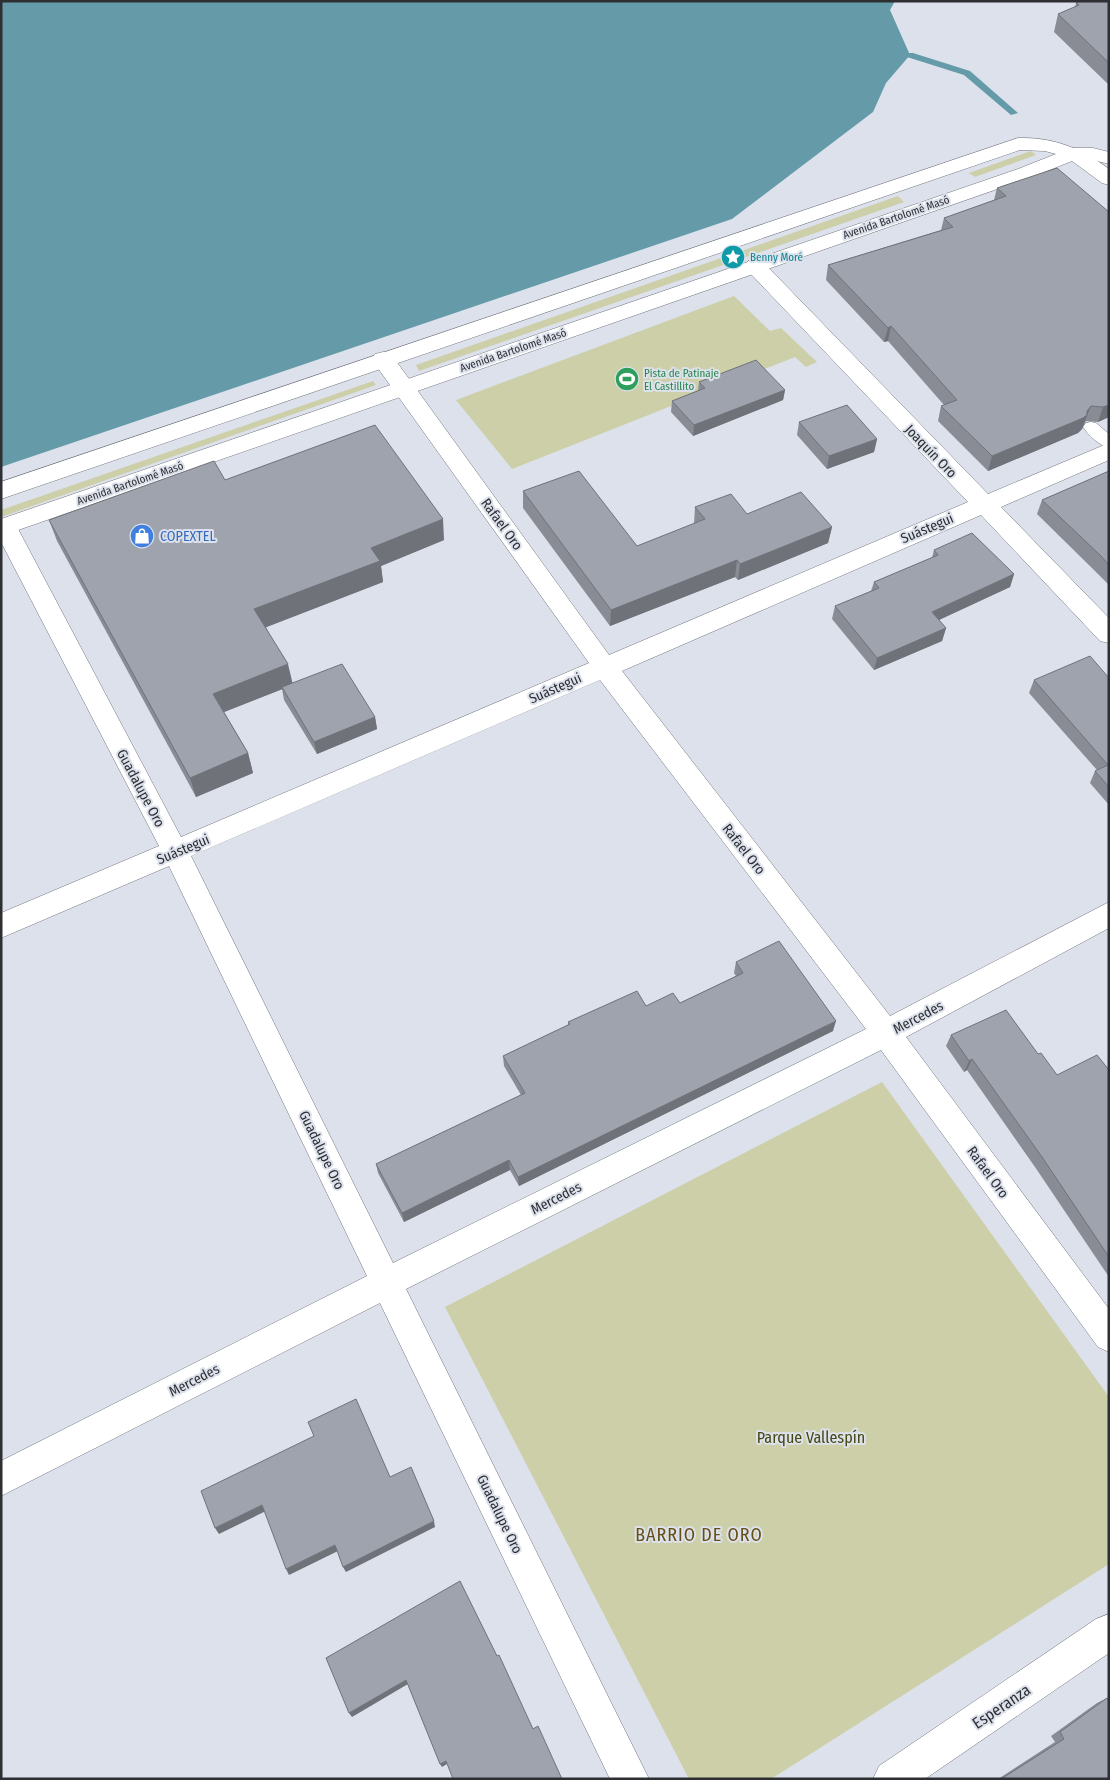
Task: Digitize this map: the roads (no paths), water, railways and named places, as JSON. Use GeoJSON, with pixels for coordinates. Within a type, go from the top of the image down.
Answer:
{"type":"FeatureCollection","features":[{"type":"Feature","properties":{"kind":"street"},"geometry":{"type":"LineString","coordinates":[[1,491],[383,359],[1018,144],[1050,145],[1088,163],[1109,179]]}},
{"type":"Feature","properties":{"kind":"street"},"geometry":{"type":"LineString","coordinates":[[1025,173],[1072,154],[1093,154],[1109,158]]}},
{"type":"Feature","properties":{"kind":"street"},"geometry":{"type":"LineString","coordinates":[[1025,173],[1052,171],[1065,180]]}},
{"type":"Feature","properties":{"kind":"street","name":"Avenida Bartolomé Masó"},"geometry":{"type":"LineString","coordinates":[[3,527],[1025,173]]}},
{"type":"Feature","properties":{"kind":"street"},"geometry":{"type":"LineString","coordinates":[[920,177],[946,200]]}},
{"type":"Feature","properties":{"kind":"street","name":"Joaquín Oro"},"geometry":{"type":"LineString","coordinates":[[755,266],[1109,634]]}},
{"type":"Feature","properties":{"kind":"street","name":"Rafael Oro"},"geometry":{"type":"LineString","coordinates":[[383,359],[604,666],[886,1034],[1109,1336]]}},
{"type":"Feature","properties":{"kind":"street","name":"Suástegui"},"geometry":{"type":"LineString","coordinates":[[1,926],[176,853],[604,666],[1109,451]]}},
{"type":"Feature","properties":{"kind":"street","name":"Guadalupe Oro"},"geometry":{"type":"LineString","coordinates":[[3,527],[176,853],[630,1779]]}},
{"type":"Feature","properties":{"kind":"street","name":"Mercedes"},"geometry":{"type":"LineString","coordinates":[[1,1479],[387,1282],[886,1034],[1109,914]]}},
{"type":"Feature","properties":{"kind":"street","name":"Esperanza"},"geometry":{"type":"LineString","coordinates":[[892,1779],[1109,1632]]}},
{"type":"Feature","properties":{"kind":"lane"},"geometry":{"type":"LineString","coordinates":[[1091,427],[1109,443]]}},
{"type":"Feature","properties":{"kind":"water"},"geometry":{"type":"Polygon","coordinates":[[[1,1],[895,1],[890,10],[910,55],[886,83],[873,112],[732,219],[1,467],[1,1]]]}},
{"type":"Feature","properties":{"kind":"waterway"},"geometry":{"type":"LineString","coordinates":[[910,55],[967,73],[1014,113]]}},
{"type":"Feature","properties":{"kind":"place","name":"Benny Moré"},"geometry":{"type":"Point","coordinates":[733,257]}},
{"type":"Feature","properties":{"kind":"place","name":"Pista de Patinaje El Castillito"},"geometry":{"type":"Point","coordinates":[627,379]}},
{"type":"Feature","properties":{"kind":"place","name":"COPEXTEL"},"geometry":{"type":"Point","coordinates":[142,536]}},
{"type":"Feature","properties":{"kind":"district","name":"BARRIO DE ORO"},"geometry":{"type":"Point","coordinates":[699,1535]}},
{"type":"Feature","properties":{"kind":"park label","name":"Parque Vallespín"},"geometry":{"type":"Point","coordinates":[811,1437]}}]}
